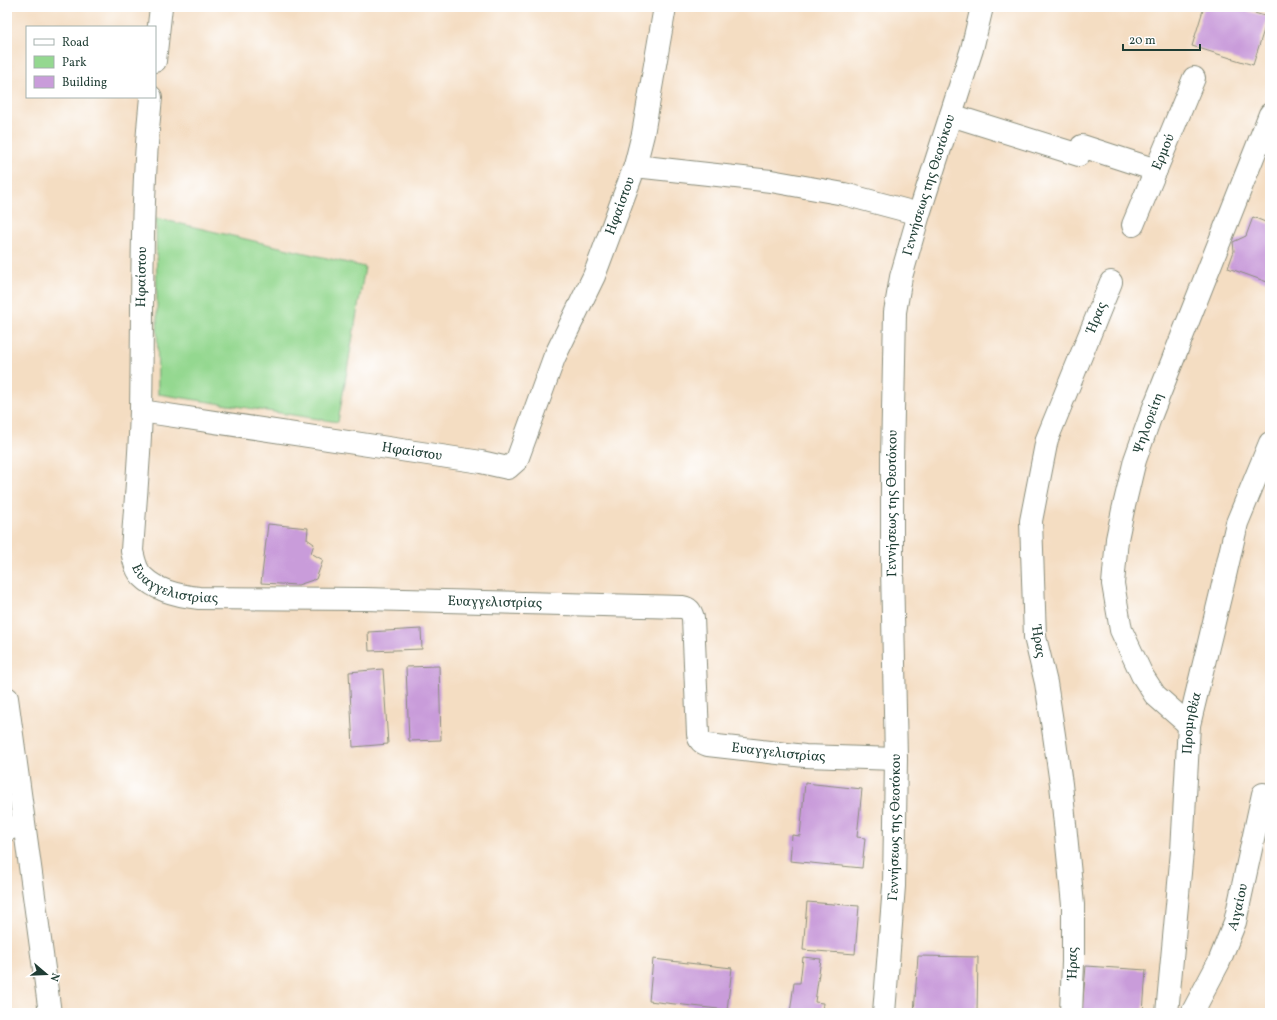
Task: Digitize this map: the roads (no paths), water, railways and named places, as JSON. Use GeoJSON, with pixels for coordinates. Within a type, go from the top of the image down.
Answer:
{"type":"FeatureCollection","features":[{"type":"Feature","properties":{"kind":"street"},"geometry":{"type":"LineString","coordinates":[[156,52],[161,7]]}},
{"type":"Feature","properties":{"kind":"street","name":"Ηφαίστου"},"geometry":{"type":"LineString","coordinates":[[151,98],[147,137],[142,262],[141,411],[443,456],[508,468],[517,460],[554,358],[594,276],[635,166],[643,134],[665,7]]}},
{"type":"Feature","properties":{"kind":"street","name":"Γεννήσεως της Θεοτόκου"},"geometry":{"type":"LineString","coordinates":[[884,1013],[894,886],[896,759],[892,504],[894,312],[901,277],[919,214],[972,49],[982,7]]}},
{"type":"Feature","properties":{"kind":"street","name":"Ερμού"},"geometry":{"type":"LineString","coordinates":[[1133,225],[1194,78]]}},
{"type":"Feature","properties":{"kind":"street","name":"Ψηλορείτη"},"geometry":{"type":"LineString","coordinates":[[1189,725],[1155,695],[1142,674],[1121,630],[1113,584],[1117,539],[1136,460],[1151,415],[1270,114]]}},
{"type":"Feature","properties":{"kind":"street"},"geometry":{"type":"LineString","coordinates":[[951,115],[1079,155],[1082,146],[1156,170]]}},
{"type":"Feature","properties":{"kind":"street"},"geometry":{"type":"LineString","coordinates":[[635,166],[771,181],[844,194],[919,214]]}},
{"type":"Feature","properties":{"kind":"street","name":"Ήρας"},"geometry":{"type":"LineString","coordinates":[[1071,1013],[1073,905],[1061,784],[1046,683],[1036,636],[1031,521],[1047,439],[1111,282]]}},
{"type":"Feature","properties":{"kind":"street","name":"Ευαγγελιστρίας"},"geometry":{"type":"LineString","coordinates":[[141,411],[132,551],[135,565],[142,577],[153,585],[183,596],[199,598],[364,599],[682,606],[688,608],[692,612],[693,618],[698,734],[699,740],[702,743],[708,745],[805,756],[896,759]]}},
{"type":"Feature","properties":{"kind":"street","name":"Προμηθέα"},"geometry":{"type":"LineString","coordinates":[[1167,1013],[1182,852],[1189,725],[1237,524],[1270,443]]}},
{"type":"Feature","properties":{"kind":"street"},"geometry":{"type":"LineString","coordinates":[[7,698],[15,827],[50,1013]]}},
{"type":"Feature","properties":{"kind":"street","name":"Αιγαίου"},"geometry":{"type":"LineString","coordinates":[[1192,1013],[1219,962],[1235,922],[1263,794]]}}]}
